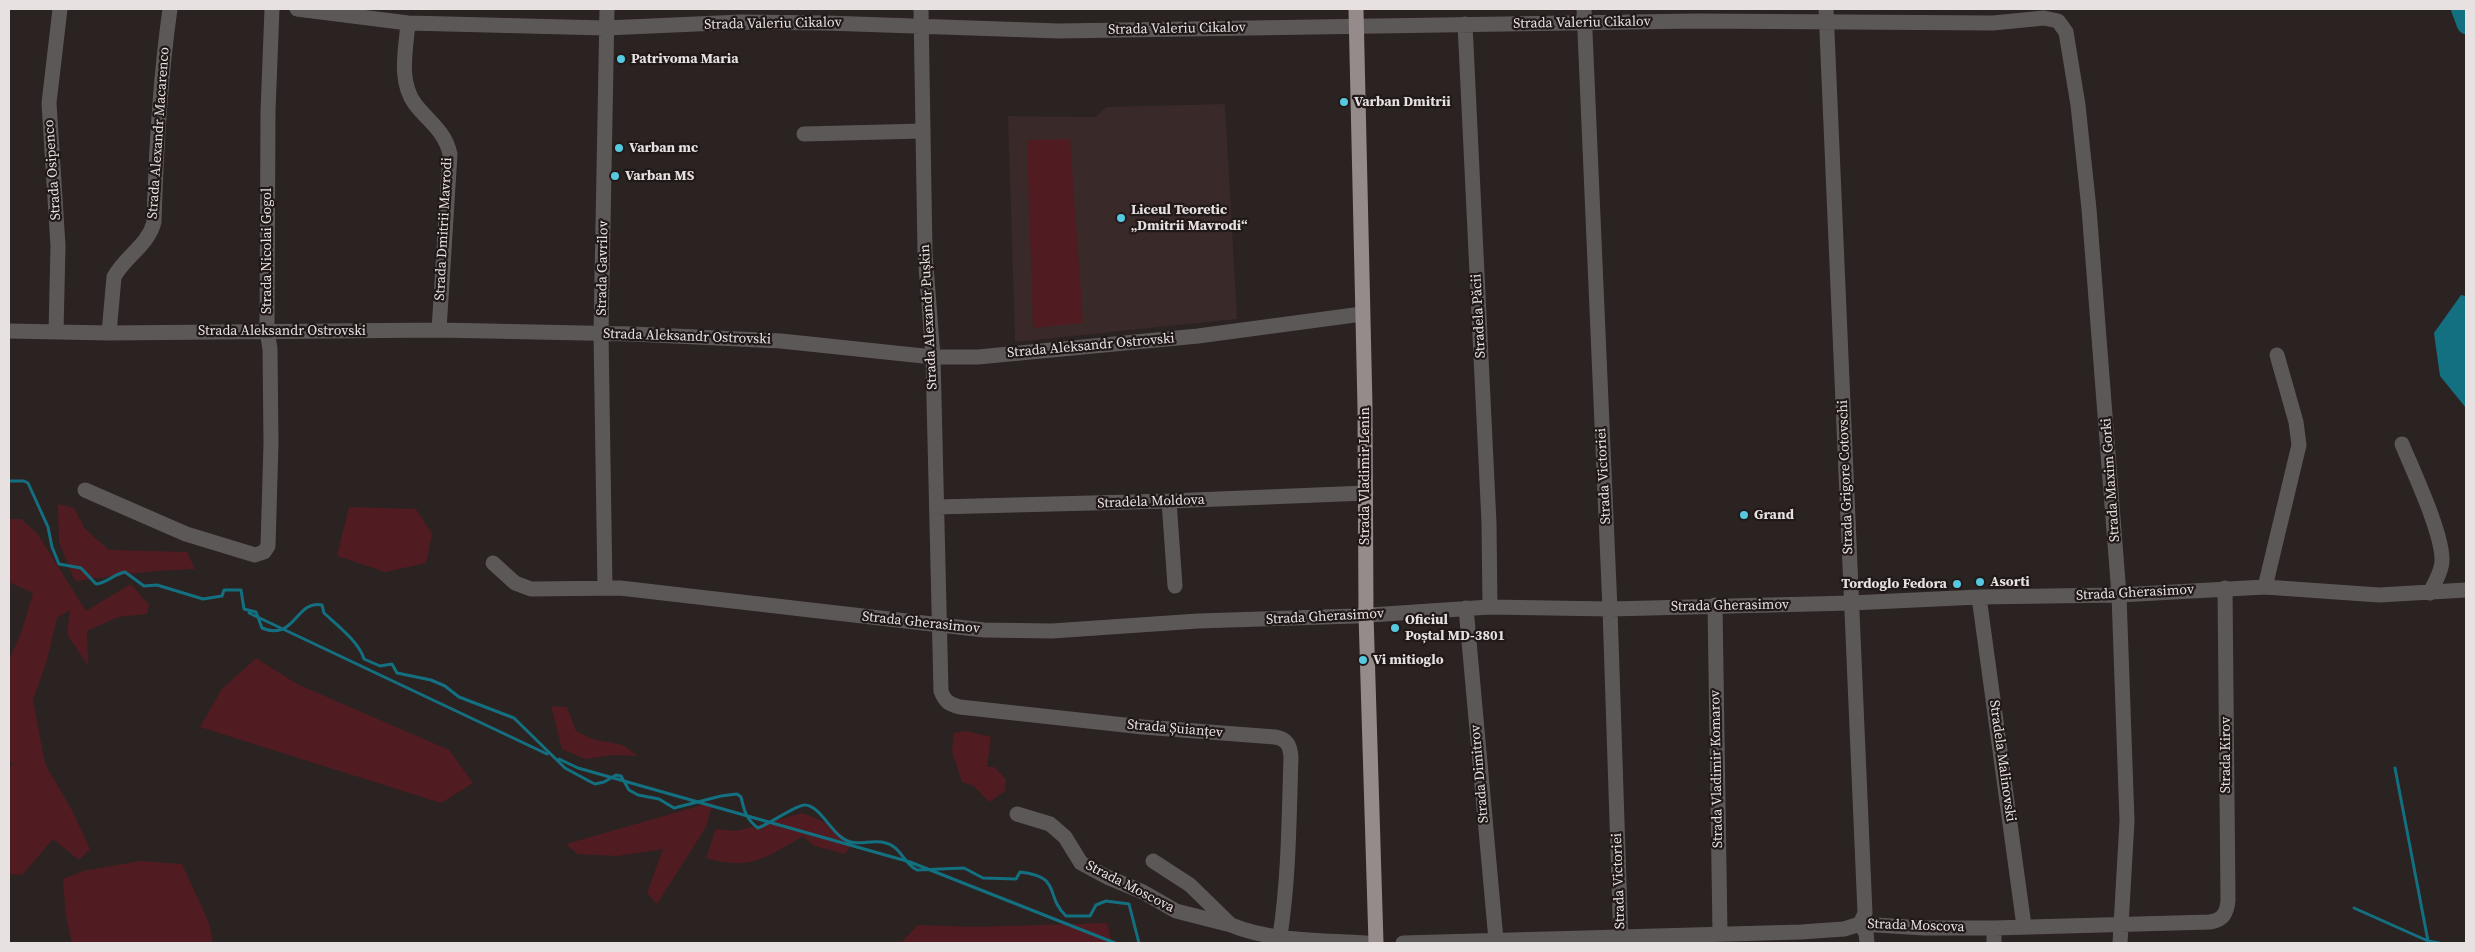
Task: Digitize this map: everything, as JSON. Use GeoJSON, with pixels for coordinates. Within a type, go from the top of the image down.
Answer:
{"type":"FeatureCollection","features":[{"type":"Feature","properties":{"kind":"main road","name":"Strada Vladimir Lenin"},"geometry":{"type":"LineString","coordinates":[[1356,9],[1366,493],[1366,616],[1376,943]]}},
{"type":"Feature","properties":{"kind":"street","name":"Strada Osipenco"},"geometry":{"type":"LineString","coordinates":[[56,332],[58,246],[51,162],[49,103],[60,9]]}},
{"type":"Feature","properties":{"kind":"street","name":"Strada Alexandr Macarenco"},"geometry":{"type":"LineString","coordinates":[[109,333],[114,277],[145,241],[154,222],[156,152],[164,48],[170,9]]}},
{"type":"Feature","properties":{"kind":"street","name":"Strada Nicolai Gogol"},"geometry":{"type":"LineString","coordinates":[[85,490],[186,534],[255,555],[264,552],[268,541],[271,443],[270,350],[266,330],[268,111],[272,9]]}},
{"type":"Feature","properties":{"kind":"street","name":"Strada Valeriu Cikalov"},"geometry":{"type":"LineString","coordinates":[[297,9],[408,23],[606,28],[741,22],[1059,31],[1465,24],[1584,16],[1826,15],[1993,23],[2044,18],[2058,21]]}},
{"type":"Feature","properties":{"kind":"street","name":"Strada Gavrilov"},"geometry":{"type":"LineString","coordinates":[[605,588],[602,333],[607,9]]}},
{"type":"Feature","properties":{"kind":"street","name":"Strada Alexandr Pușkin"},"geometry":{"type":"LineString","coordinates":[[921,9],[925,253],[933,357],[940,626]]}},
{"type":"Feature","properties":{"kind":"street","name":"Strada Grigore Cotovschi"},"geometry":{"type":"LineString","coordinates":[[1826,15],[1865,913],[1860,924]]}},
{"type":"Feature","properties":{"kind":"street","name":"Strada Victoriei"},"geometry":{"type":"LineString","coordinates":[[1584,16],[1610,609],[1621,940]]}},
{"type":"Feature","properties":{"kind":"street","name":"Strada Maxim Gorki"},"geometry":{"type":"LineString","coordinates":[[2058,21],[2066,32],[2082,141],[2109,448],[2119,595],[2127,821],[2120,943]]}},
{"type":"Feature","properties":{"kind":"street","name":"Strada Dmitrii Mavrodi"},"geometry":{"type":"LineString","coordinates":[[408,23],[405,56],[406,86],[414,103],[447,141],[450,154],[438,330]]}},
{"type":"Feature","properties":{"kind":"street","name":"Stradela Păcii"},"geometry":{"type":"LineString","coordinates":[[1465,24],[1489,523],[1490,607]]}},
{"type":"Feature","properties":{"kind":"street"},"geometry":{"type":"LineString","coordinates":[[804,134],[923,131]]}},
{"type":"Feature","properties":{"kind":"street","name":"Strada Aleksandr Ostrovski"},"geometry":{"type":"LineString","coordinates":[[9,330],[109,333],[266,330],[438,330],[602,333],[782,341],[933,357],[978,357],[1198,336],[1362,314]]}},
{"type":"Feature","properties":{"kind":"street"},"geometry":{"type":"LineString","coordinates":[[2264,587],[2299,445],[2296,422],[2277,355]]}},
{"type":"Feature","properties":{"kind":"street"},"geometry":{"type":"LineString","coordinates":[[2402,444],[2418,482],[2441,550],[2442,568],[2430,593]]}},
{"type":"Feature","properties":{"kind":"street","name":"Stradela Moldova"},"geometry":{"type":"LineString","coordinates":[[937,507],[1169,502],[1366,493]]}},
{"type":"Feature","properties":{"kind":"street"},"geometry":{"type":"LineString","coordinates":[[1169,502],[1175,586]]}},
{"type":"Feature","properties":{"kind":"street","name":"Strada Gherasimov"},"geometry":{"type":"LineString","coordinates":[[492,563],[515,583],[531,589],[605,588],[940,626],[984,630],[1052,631],[1198,621],[1366,616],[1490,607],[1610,609],[1715,605],[1851,604],[1979,597],[2119,595],[2264,587],[2379,595],[2408,595],[2466,590]]}},
{"type":"Feature","properties":{"kind":"street","name":"Strada Kirov"},"geometry":{"type":"LineString","coordinates":[[2220,920],[2225,915],[2228,900],[2225,588]]}},
{"type":"Feature","properties":{"kind":"street","name":"Stradela Malinovski"},"geometry":{"type":"LineString","coordinates":[[1979,597],[2024,926]]}},
{"type":"Feature","properties":{"kind":"street","name":"Strada Vladimir Komarov"},"geometry":{"type":"LineString","coordinates":[[1715,605],[1720,933]]}},
{"type":"Feature","properties":{"kind":"street","name":"Strada Dimitrov"},"geometry":{"type":"LineString","coordinates":[[1466,608],[1496,940]]}},
{"type":"Feature","properties":{"kind":"street","name":"Strada Șuianțev"},"geometry":{"type":"LineString","coordinates":[[940,626],[941,691],[945,700],[950,704],[1010,714],[1275,737],[1286,741],[1290,746],[1291,757],[1289,850],[1286,896],[1280,936]]}},
{"type":"Feature","properties":{"kind":"street","name":"Strada Moscova"},"geometry":{"type":"LineString","coordinates":[[1017,814],[1050,824],[1065,837],[1081,863],[1176,910],[1231,925],[1249,932],[1366,943]]}},
{"type":"Feature","properties":{"kind":"street","name":"Strada Moscova"},"geometry":{"type":"LineString","coordinates":[[1153,862],[1190,885],[1231,925]]}},
{"type":"Feature","properties":{"kind":"street","name":"Strada Moscova"},"geometry":{"type":"LineString","coordinates":[[1403,943],[1496,940],[1621,940],[1720,933],[1738,939],[1844,929],[1860,924],[1924,928],[1994,936],[2024,926],[2120,926],[2220,920]]}},
{"type":"Feature","properties":{"kind":"street"},"geometry":{"type":"LineString","coordinates":[[1860,924],[1866,933],[1867,943]]}},
{"type":"Feature","properties":{"kind":"shaded area","name":"Liceul Teoretic „Dmitrii Mavrodi“"},"geometry":{"type":"Polygon","coordinates":[[[1225,104],[1237,319],[1015,342],[1008,116],[1096,117],[1106,107],[1225,104]]]}},
{"type":"Feature","properties":{"kind":"shaded area"},"geometry":{"type":"Polygon","coordinates":[[[1070,139],[1083,323],[1033,328],[1027,140],[1070,139]]]}},
{"type":"Feature","properties":{"kind":"shaded area"},"geometry":{"type":"Polygon","coordinates":[[[58,504],[74,508],[85,529],[109,550],[187,552],[195,569],[154,571],[75,581],[59,542],[58,504]]]}},
{"type":"Feature","properties":{"kind":"shaded area"},"geometry":{"type":"Polygon","coordinates":[[[349,507],[416,509],[432,534],[426,563],[385,572],[337,556],[349,507]]]}},
{"type":"Feature","properties":{"kind":"shaded area"},"geometry":{"type":"Polygon","coordinates":[[[9,519],[21,519],[37,533],[86,611],[131,584],[149,605],[147,614],[118,617],[87,631],[88,666],[67,634],[70,610],[57,618],[47,660],[33,700],[45,764],[73,812],[90,849],[79,860],[53,839],[22,875],[9,874],[9,768],[13,765],[9,760],[9,660],[21,633],[33,593],[9,582],[9,519]]]}},
{"type":"Feature","properties":{"kind":"shaded area"},"geometry":{"type":"Polygon","coordinates":[[[256,658],[297,684],[449,750],[473,783],[441,803],[200,727],[222,689],[256,658]]]}},
{"type":"Feature","properties":{"kind":"shaded area"},"geometry":{"type":"Polygon","coordinates":[[[551,706],[567,707],[576,731],[592,739],[623,745],[638,756],[613,755],[585,759],[562,749],[551,706]]]}},
{"type":"Feature","properties":{"kind":"shaded area"},"geometry":{"type":"Polygon","coordinates":[[[966,731],[991,737],[987,767],[994,767],[1006,779],[1005,791],[989,802],[974,786],[962,782],[952,751],[954,733],[966,731]]]}},
{"type":"Feature","properties":{"kind":"shaded area"},"geometry":{"type":"Polygon","coordinates":[[[713,802],[706,827],[657,904],[647,893],[663,849],[617,856],[577,854],[566,844],[713,802]]]}},
{"type":"Feature","properties":{"kind":"shaded area"},"geometry":{"type":"Polygon","coordinates":[[[802,813],[824,822],[840,833],[851,845],[845,854],[814,846],[803,836],[778,851],[746,863],[722,862],[706,858],[716,829],[737,831],[802,813]]]}},
{"type":"Feature","properties":{"kind":"shaded area"},"geometry":{"type":"Polygon","coordinates":[[[140,861],[182,864],[209,923],[213,943],[72,943],[66,916],[63,879],[83,871],[140,861]]]}},
{"type":"Feature","properties":{"kind":"shaded area"},"geometry":{"type":"Polygon","coordinates":[[[1107,923],[1112,943],[901,943],[918,925],[975,927],[1107,923]]]}},
{"type":"Feature","properties":{"kind":"water"},"geometry":{"type":"Polygon","coordinates":[[[2461,295],[2466,296],[2466,408],[2440,376],[2434,333],[2461,295]]]}},
{"type":"Feature","properties":{"kind":"waterway"},"geometry":{"type":"LineString","coordinates":[[2460,9],[2466,25]]}},
{"type":"Feature","properties":{"kind":"waterway"},"geometry":{"type":"LineString","coordinates":[[9,481],[24,481],[28,483],[48,527],[52,547],[59,564],[81,568],[96,584],[125,572],[144,586],[157,585],[203,599],[222,596],[224,590],[241,590],[244,609],[256,612],[262,628],[273,631],[289,625],[306,608],[313,605],[322,605],[324,613],[353,640],[364,659],[380,666],[392,664],[397,673],[431,680],[445,686],[459,697],[514,718],[565,768],[595,784],[604,782],[616,775],[621,776],[629,790],[638,795],[659,799],[674,808],[721,796],[737,794],[741,797],[748,818],[758,828],[796,808],[805,805],[810,806],[841,837],[858,843],[880,842],[891,845],[917,870],[964,868],[983,878],[1016,879],[1020,872],[1033,874],[1048,883],[1059,908],[1066,916],[1090,916],[1096,905],[1106,901],[1129,904],[1139,943]]}},
{"type":"Feature","properties":{"kind":"waterway"},"geometry":{"type":"LineString","coordinates":[[249,613],[547,754]]}},
{"type":"Feature","properties":{"kind":"waterway"},"geometry":{"type":"LineString","coordinates":[[559,759],[578,768],[910,862],[1115,943]]}},
{"type":"Feature","properties":{"kind":"waterway"},"geometry":{"type":"LineString","coordinates":[[2395,768],[2428,941]]}},
{"type":"Feature","properties":{"kind":"waterway"},"geometry":{"type":"LineString","coordinates":[[2354,908],[2428,941],[2439,943]]}},
{"type":"Feature","properties":{"kind":"place","name":"Patrivoma Maria"},"geometry":{"type":"Point","coordinates":[621,59]}},
{"type":"Feature","properties":{"kind":"place","name":"Varban Dmitrii"},"geometry":{"type":"Point","coordinates":[1344,102]}},
{"type":"Feature","properties":{"kind":"place","name":"Varban mc"},"geometry":{"type":"Point","coordinates":[619,148]}},
{"type":"Feature","properties":{"kind":"place","name":"Varban MS"},"geometry":{"type":"Point","coordinates":[615,176]}},
{"type":"Feature","properties":{"kind":"place","name":"Liceul Teoretic „Dmitrii Mavrodi“"},"geometry":{"type":"Point","coordinates":[1121,218]}},
{"type":"Feature","properties":{"kind":"place","name":"Grand"},"geometry":{"type":"Point","coordinates":[1744,515]}},
{"type":"Feature","properties":{"kind":"place","name":"Asorti"},"geometry":{"type":"Point","coordinates":[1980,582]}},
{"type":"Feature","properties":{"kind":"place","name":"Tordoglo Fedora"},"geometry":{"type":"Point","coordinates":[1957,584]}},
{"type":"Feature","properties":{"kind":"place","name":"Oficiul Poștal MD-3801"},"geometry":{"type":"Point","coordinates":[1395,628]}},
{"type":"Feature","properties":{"kind":"place","name":"Vi mitioglo"},"geometry":{"type":"Point","coordinates":[1363,660]}}]}
